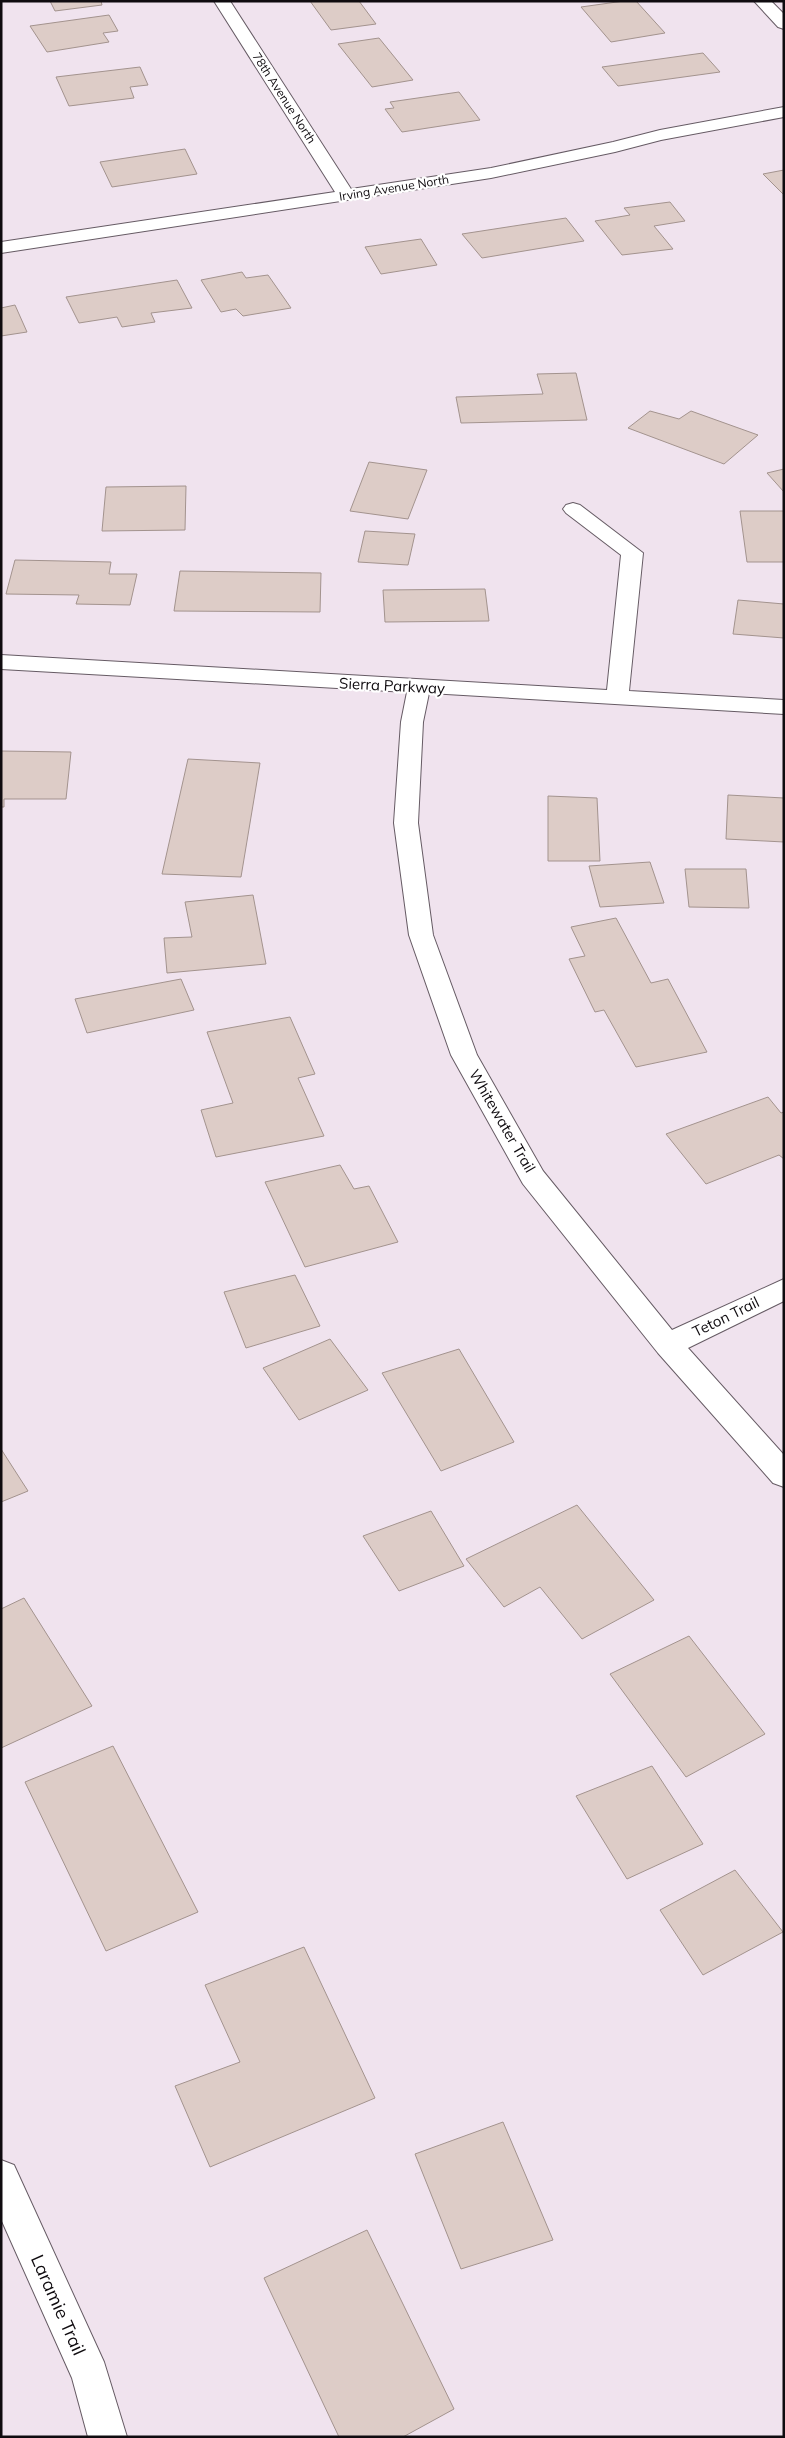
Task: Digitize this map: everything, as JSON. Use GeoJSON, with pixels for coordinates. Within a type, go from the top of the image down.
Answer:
{"type":"FeatureCollection","features":[{"type":"Feature","properties":{"kind":"street","name":"78th Avenue North"},"geometry":{"type":"LineString","coordinates":[[222,1],[346,195]]}},
{"type":"Feature","properties":{"kind":"street"},"geometry":{"type":"LineString","coordinates":[[762,1],[784,24]]}},
{"type":"Feature","properties":{"kind":"street","name":"Irving Avenue North"},"geometry":{"type":"LineString","coordinates":[[1,248],[491,173],[660,136],[784,112]]}},
{"type":"Feature","properties":{"kind":"street"},"geometry":{"type":"LineString","coordinates":[[573,509],[632,553],[617,699]]}},
{"type":"Feature","properties":{"kind":"street","name":"Sierra Parkway"},"geometry":{"type":"LineString","coordinates":[[1,662],[784,708]]}},
{"type":"Feature","properties":{"kind":"street","name":"Whitewater Trail"},"geometry":{"type":"LineString","coordinates":[[419,687],[412,722],[406,823],[421,935],[464,1055],[533,1177],[668,1345],[784,1475]]}},
{"type":"Feature","properties":{"kind":"street","name":"Teton Trail"},"geometry":{"type":"LineString","coordinates":[[668,1345],[784,1288]]}},
{"type":"Feature","properties":{"kind":"street","name":"Laramie Trail"},"geometry":{"type":"LineString","coordinates":[[1,2177],[90,2376],[108,2437]]}},
{"type":"Feature","properties":{"kind":"building"},"geometry":{"type":"Polygon","coordinates":[[[50,1],[101,1],[102,5],[55,11],[50,1]]]}},
{"type":"Feature","properties":{"kind":"building"},"geometry":{"type":"Polygon","coordinates":[[[310,1],[359,1],[376,24],[331,30],[310,1]]]}},
{"type":"Feature","properties":{"kind":"building"},"geometry":{"type":"Polygon","coordinates":[[[636,1],[665,33],[611,42],[581,7],[636,1]]]}},
{"type":"Feature","properties":{"kind":"building"},"geometry":{"type":"Polygon","coordinates":[[[109,15],[118,31],[103,33],[109,42],[47,52],[30,26],[109,15]]]}},
{"type":"Feature","properties":{"kind":"building"},"geometry":{"type":"Polygon","coordinates":[[[379,38],[413,80],[372,87],[338,44],[379,38]]]}},
{"type":"Feature","properties":{"kind":"building"},"geometry":{"type":"Polygon","coordinates":[[[703,53],[720,72],[618,86],[602,67],[703,53]]]}},
{"type":"Feature","properties":{"kind":"building"},"geometry":{"type":"Polygon","coordinates":[[[140,67],[148,85],[130,87],[134,98],[69,106],[56,77],[140,67]]]}},
{"type":"Feature","properties":{"kind":"building"},"geometry":{"type":"Polygon","coordinates":[[[459,92],[480,120],[402,132],[385,109],[394,108],[390,102],[459,92]]]}},
{"type":"Feature","properties":{"kind":"building"},"geometry":{"type":"Polygon","coordinates":[[[185,149],[197,174],[112,187],[100,162],[185,149]]]}},
{"type":"Feature","properties":{"kind":"building"},"geometry":{"type":"Polygon","coordinates":[[[784,170],[784,195],[763,174],[784,170]]]}},
{"type":"Feature","properties":{"kind":"building"},"geometry":{"type":"Polygon","coordinates":[[[670,202],[685,221],[654,226],[673,249],[622,255],[595,221],[630,215],[624,208],[670,202]]]}},
{"type":"Feature","properties":{"kind":"building"},"geometry":{"type":"Polygon","coordinates":[[[566,218],[584,241],[482,258],[462,234],[566,218]]]}},
{"type":"Feature","properties":{"kind":"building"},"geometry":{"type":"Polygon","coordinates":[[[421,239],[437,265],[381,274],[365,247],[421,239]]]}},
{"type":"Feature","properties":{"kind":"building"},"geometry":{"type":"Polygon","coordinates":[[[242,272],[246,278],[268,275],[291,308],[243,316],[236,309],[221,312],[201,280],[242,272]]]}},
{"type":"Feature","properties":{"kind":"building"},"geometry":{"type":"Polygon","coordinates":[[[177,280],[192,308],[151,313],[155,322],[122,327],[117,317],[79,323],[66,297],[177,280]]]}},
{"type":"Feature","properties":{"kind":"building"},"geometry":{"type":"Polygon","coordinates":[[[15,305],[27,332],[1,336],[1,308],[15,305]]]}},
{"type":"Feature","properties":{"kind":"building"},"geometry":{"type":"Polygon","coordinates":[[[576,373],[587,420],[461,423],[456,397],[543,394],[537,374],[576,373]]]}},
{"type":"Feature","properties":{"kind":"building"},"geometry":{"type":"Polygon","coordinates":[[[650,411],[679,419],[691,411],[758,435],[724,464],[628,428],[650,411]]]}},
{"type":"Feature","properties":{"kind":"building"},"geometry":{"type":"Polygon","coordinates":[[[369,462],[427,470],[408,519],[350,511],[369,462]]]}},
{"type":"Feature","properties":{"kind":"building"},"geometry":{"type":"Polygon","coordinates":[[[784,469],[784,492],[767,473],[784,469]]]}},
{"type":"Feature","properties":{"kind":"building"},"geometry":{"type":"Polygon","coordinates":[[[186,486],[185,530],[102,531],[106,487],[186,486]]]}},
{"type":"Feature","properties":{"kind":"building"},"geometry":{"type":"Polygon","coordinates":[[[740,511],[784,511],[784,562],[747,562],[740,511]]]}},
{"type":"Feature","properties":{"kind":"building"},"geometry":{"type":"Polygon","coordinates":[[[365,531],[415,534],[408,565],[358,562],[365,531]]]}},
{"type":"Feature","properties":{"kind":"building"},"geometry":{"type":"Polygon","coordinates":[[[15,560],[111,562],[109,574],[137,574],[130,605],[76,604],[79,595],[6,594],[15,560]]]}},
{"type":"Feature","properties":{"kind":"building"},"geometry":{"type":"Polygon","coordinates":[[[180,571],[321,573],[320,612],[174,611],[180,571]]]}},
{"type":"Feature","properties":{"kind":"building"},"geometry":{"type":"Polygon","coordinates":[[[485,589],[489,621],[385,622],[383,590],[485,589]]]}},
{"type":"Feature","properties":{"kind":"building"},"geometry":{"type":"Polygon","coordinates":[[[738,600],[784,604],[784,638],[733,634],[738,600]]]}},
{"type":"Feature","properties":{"kind":"building"},"geometry":{"type":"Polygon","coordinates":[[[1,751],[71,752],[66,799],[4,799],[4,807],[1,807],[1,751]]]}},
{"type":"Feature","properties":{"kind":"building"},"geometry":{"type":"Polygon","coordinates":[[[188,759],[260,763],[241,877],[162,874],[188,759]]]}},
{"type":"Feature","properties":{"kind":"building"},"geometry":{"type":"Polygon","coordinates":[[[728,795],[784,798],[784,842],[726,839],[728,795]]]}},
{"type":"Feature","properties":{"kind":"building"},"geometry":{"type":"Polygon","coordinates":[[[548,796],[597,798],[600,861],[548,861],[548,796]]]}},
{"type":"Feature","properties":{"kind":"building"},"geometry":{"type":"Polygon","coordinates":[[[650,862],[664,903],[600,907],[589,866],[650,862]]]}},
{"type":"Feature","properties":{"kind":"building"},"geometry":{"type":"Polygon","coordinates":[[[685,869],[746,869],[749,908],[689,907],[685,869]]]}},
{"type":"Feature","properties":{"kind":"building"},"geometry":{"type":"Polygon","coordinates":[[[253,895],[266,964],[167,973],[164,938],[192,937],[185,902],[253,895]]]}},
{"type":"Feature","properties":{"kind":"building"},"geometry":{"type":"Polygon","coordinates":[[[616,918],[651,983],[668,979],[707,1052],[636,1067],[604,1010],[595,1012],[569,959],[585,956],[571,927],[616,918]]]}},
{"type":"Feature","properties":{"kind":"building"},"geometry":{"type":"Polygon","coordinates":[[[181,979],[194,1010],[87,1033],[75,999],[181,979]]]}},
{"type":"Feature","properties":{"kind":"building"},"geometry":{"type":"Polygon","coordinates":[[[290,1017],[315,1074],[298,1078],[324,1136],[216,1157],[201,1110],[233,1103],[207,1032],[290,1017]]]}},
{"type":"Feature","properties":{"kind":"building"},"geometry":{"type":"Polygon","coordinates":[[[768,1097],[781,1113],[784,1112],[784,1159],[779,1155],[706,1184],[666,1134],[768,1097]]]}},
{"type":"Feature","properties":{"kind":"building"},"geometry":{"type":"Polygon","coordinates":[[[340,1165],[354,1189],[369,1186],[398,1242],[305,1267],[265,1182],[340,1165]]]}},
{"type":"Feature","properties":{"kind":"building"},"geometry":{"type":"Polygon","coordinates":[[[295,1275],[320,1326],[246,1348],[224,1292],[295,1275]]]}},
{"type":"Feature","properties":{"kind":"building"},"geometry":{"type":"Polygon","coordinates":[[[330,1339],[368,1390],[299,1420],[263,1368],[330,1339]]]}},
{"type":"Feature","properties":{"kind":"building"},"geometry":{"type":"Polygon","coordinates":[[[459,1349],[514,1442],[441,1471],[382,1373],[459,1349]]]}},
{"type":"Feature","properties":{"kind":"building"},"geometry":{"type":"Polygon","coordinates":[[[1,1449],[28,1491],[1,1502],[1,1449]]]}},
{"type":"Feature","properties":{"kind":"building"},"geometry":{"type":"Polygon","coordinates":[[[577,1505],[654,1600],[582,1639],[540,1587],[504,1607],[466,1559],[577,1505]]]}},
{"type":"Feature","properties":{"kind":"building"},"geometry":{"type":"Polygon","coordinates":[[[431,1511],[464,1566],[399,1591],[363,1536],[431,1511]]]}},
{"type":"Feature","properties":{"kind":"building"},"geometry":{"type":"Polygon","coordinates":[[[24,1598],[92,1706],[1,1748],[1,1609],[24,1598]]]}},
{"type":"Feature","properties":{"kind":"building"},"geometry":{"type":"Polygon","coordinates":[[[689,1636],[765,1734],[686,1777],[610,1674],[689,1636]]]}},
{"type":"Feature","properties":{"kind":"building"},"geometry":{"type":"Polygon","coordinates":[[[113,1746],[198,1912],[106,1951],[25,1782],[113,1746]]]}},
{"type":"Feature","properties":{"kind":"building"},"geometry":{"type":"Polygon","coordinates":[[[652,1766],[703,1844],[627,1879],[576,1796],[652,1766]]]}},
{"type":"Feature","properties":{"kind":"building"},"geometry":{"type":"Polygon","coordinates":[[[735,1870],[783,1932],[703,1975],[660,1910],[735,1870]]]}},
{"type":"Feature","properties":{"kind":"building"},"geometry":{"type":"Polygon","coordinates":[[[304,1947],[375,2098],[210,2167],[175,2086],[240,2062],[205,1985],[304,1947]]]}},
{"type":"Feature","properties":{"kind":"building"},"geometry":{"type":"Polygon","coordinates":[[[503,2122],[553,2240],[461,2269],[415,2154],[503,2122]]]}},
{"type":"Feature","properties":{"kind":"building"},"geometry":{"type":"Polygon","coordinates":[[[367,2230],[454,2409],[403,2437],[339,2437],[264,2278],[367,2230]]]}}]}
